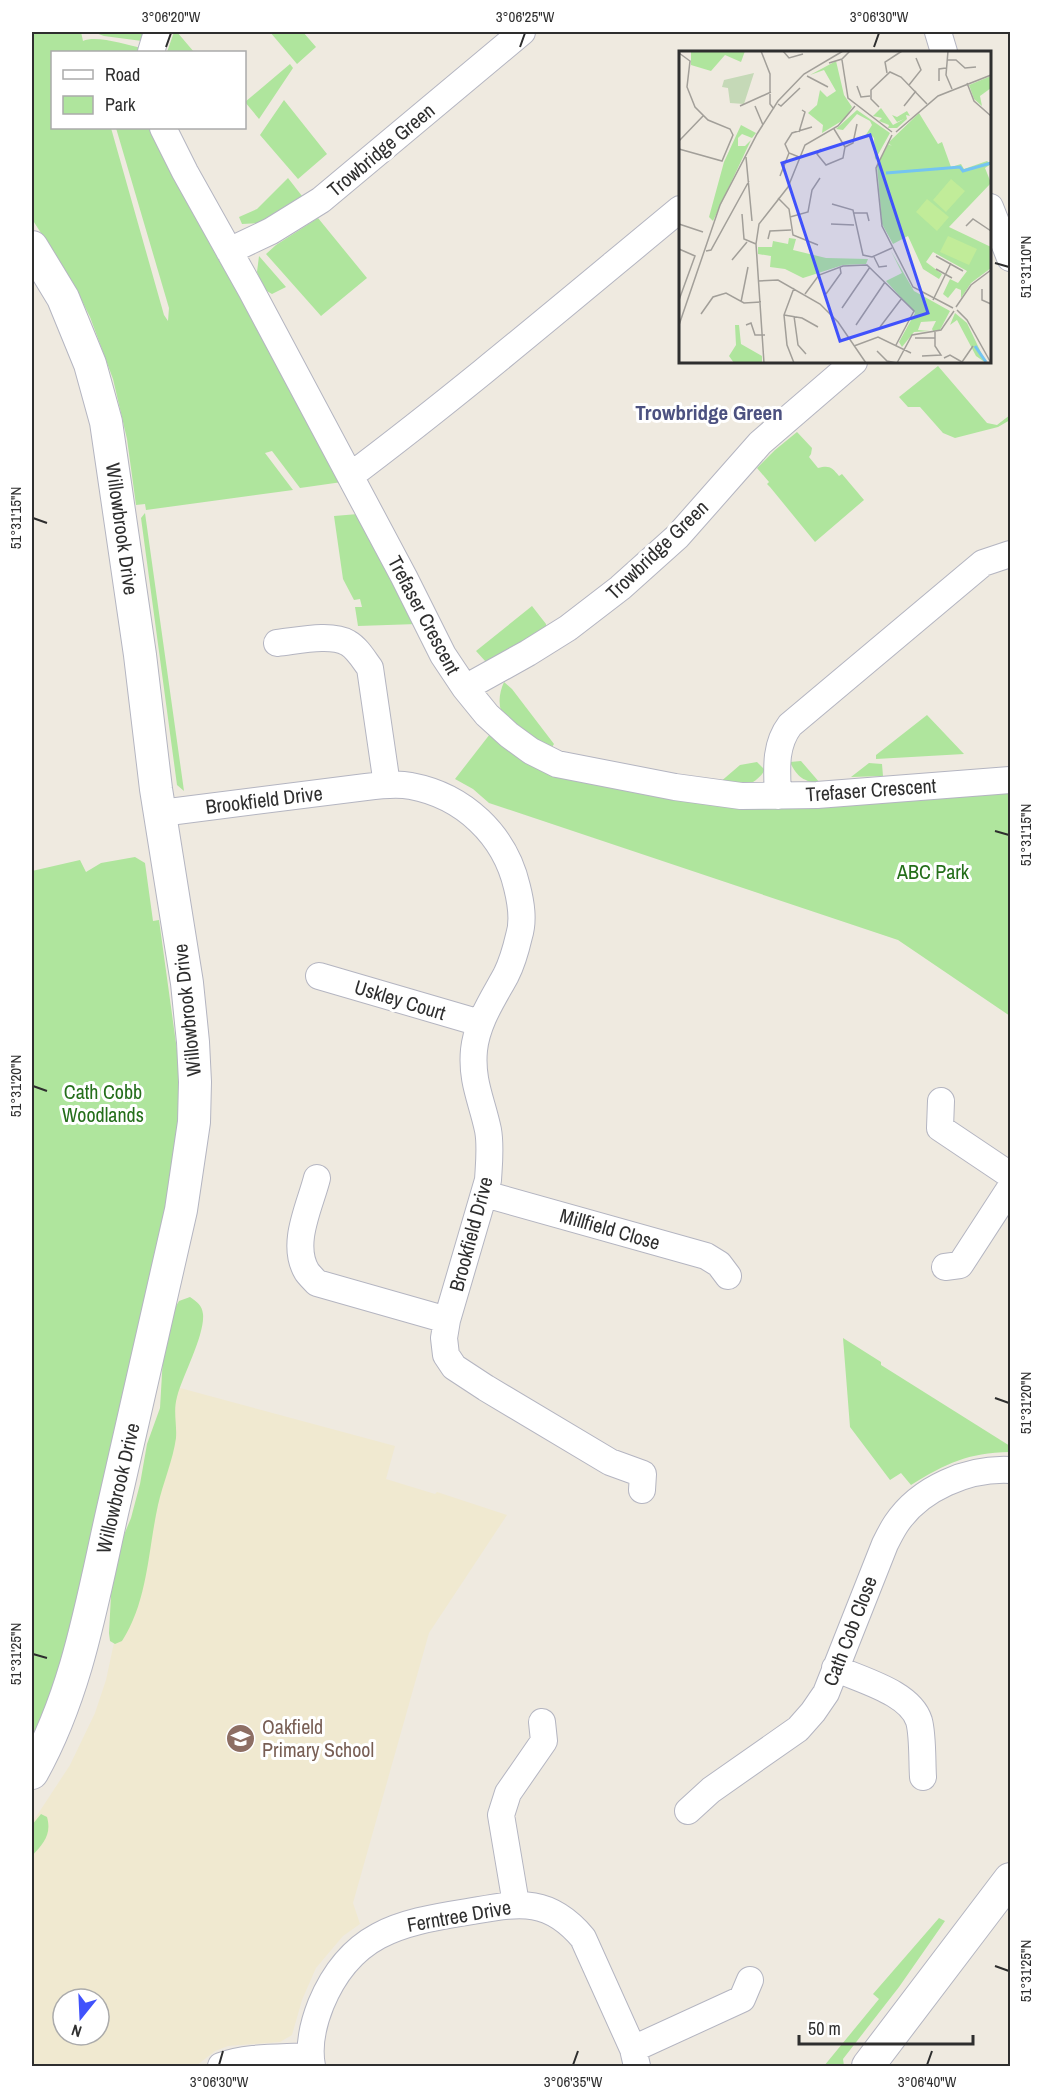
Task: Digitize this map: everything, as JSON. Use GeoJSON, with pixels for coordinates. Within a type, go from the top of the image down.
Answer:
{"type":"FeatureCollection","features":[{"type":"Feature","properties":{"kind":"street"},"geometry":{"type":"LineString","coordinates":[[151,51],[157,32]]}},
{"type":"Feature","properties":{"kind":"street","name":"Trowbridge Green"},"geometry":{"type":"LineString","coordinates":[[229,251],[271,231],[321,200],[522,32]]}},
{"type":"Feature","properties":{"kind":"street"},"geometry":{"type":"LineString","coordinates":[[938,32],[944,51]]}},
{"type":"Feature","properties":{"kind":"street","name":"Trefaser Crescent"},"geometry":{"type":"LineString","coordinates":[[164,129],[350,476],[443,655],[465,688],[487,715],[508,735],[531,751],[557,764],[580,770],[741,796],[818,795],[1011,780]]}},
{"type":"Feature","properties":{"kind":"street"},"geometry":{"type":"LineString","coordinates":[[991,209],[1011,258]]}},
{"type":"Feature","properties":{"kind":"street"},"geometry":{"type":"LineString","coordinates":[[350,476],[514,347],[679,211]]}},
{"type":"Feature","properties":{"kind":"street","name":"Willowbrook Drive"},"geometry":{"type":"LineString","coordinates":[[32,247],[63,298],[76,327],[90,364],[103,411],[187,983],[195,1082],[190,1151],[181,1210],[80,1649],[56,1727],[32,1773]]}},
{"type":"Feature","properties":{"kind":"street","name":"Trowbridge Green"},"geometry":{"type":"LineString","coordinates":[[465,688],[568,628],[620,588],[678,536],[760,443],[853,363]]}},
{"type":"Feature","properties":{"kind":"street"},"geometry":{"type":"LineString","coordinates":[[778,796],[779,746],[790,725],[983,563],[1011,554]]}},
{"type":"Feature","properties":{"kind":"street"},"geometry":{"type":"LineString","coordinates":[[277,643],[336,638],[350,644],[362,657],[370,668],[387,785]]}},
{"type":"Feature","properties":{"kind":"street","name":"Brookfield Drive"},"geometry":{"type":"LineString","coordinates":[[161,813],[387,785],[410,786],[434,792],[457,803],[479,819],[497,840],[513,869],[522,916],[520,934],[509,968],[480,1023],[474,1047],[475,1084],[488,1131],[490,1157],[485,1194],[447,1320],[444,1338],[446,1355],[454,1367],[486,1388],[610,1462],[643,1473],[642,1490]]}},
{"type":"Feature","properties":{"kind":"street","name":"Uskley Court"},"geometry":{"type":"LineString","coordinates":[[319,976],[480,1023]]}},
{"type":"Feature","properties":{"kind":"street"},"geometry":{"type":"LineString","coordinates":[[941,1101],[940,1128],[1011,1175]]}},
{"type":"Feature","properties":{"kind":"street"},"geometry":{"type":"LineString","coordinates":[[317,1178],[300,1239],[307,1272],[317,1283],[447,1320]]}},
{"type":"Feature","properties":{"kind":"street"},"geometry":{"type":"LineString","coordinates":[[945,1267],[960,1265],[1011,1188]]}},
{"type":"Feature","properties":{"kind":"street","name":"Millfield Close"},"geometry":{"type":"LineString","coordinates":[[485,1194],[706,1256],[719,1264],[728,1276]]}},
{"type":"Feature","properties":{"kind":"street","name":"Cath Cob Close"},"geometry":{"type":"LineString","coordinates":[[688,1811],[711,1790],[798,1729],[813,1712],[826,1693],[875,1566],[897,1522],[913,1505],[934,1489],[959,1478],[983,1470],[1011,1470]]}},
{"type":"Feature","properties":{"kind":"street"},"geometry":{"type":"LineString","coordinates":[[835,1668],[902,1697],[912,1709],[919,1721],[923,1777]]}},
{"type":"Feature","properties":{"kind":"street"},"geometry":{"type":"LineString","coordinates":[[516,1904],[501,1815],[508,1793],[544,1741],[542,1722]]}},
{"type":"Feature","properties":{"kind":"street"},"geometry":{"type":"LineString","coordinates":[[868,2067],[1011,1880]]}},
{"type":"Feature","properties":{"kind":"street","name":"Ferntree Drive"},"geometry":{"type":"LineString","coordinates":[[311,2061],[310,2038],[327,1990],[341,1967],[371,1939],[393,1928],[429,1918],[516,1904],[534,1905],[555,1913],[572,1925],[584,1938],[635,2058]]}},
{"type":"Feature","properties":{"kind":"street"},"geometry":{"type":"LineString","coordinates":[[635,2058],[742,1999],[750,1980]]}},
{"type":"Feature","properties":{"kind":"street"},"geometry":{"type":"LineString","coordinates":[[221,2067],[232,2062],[247,2060],[311,2061]]}},
{"type":"Feature","properties":{"kind":"shaded area","name":"Oakfield Primary School"},"geometry":{"type":"Polygon","coordinates":[[[169,1385],[395,1446],[386,1479],[435,1494],[437,1492],[507,1515],[429,1633],[353,1903],[360,1924],[343,1936],[316,1968],[302,2000],[292,2035],[280,2042],[228,2046],[215,2051],[196,2066],[32,2066],[32,1823],[70,1765],[95,1713],[106,1680],[169,1385]]]}},
{"type":"Feature","properties":{"kind":"green space"},"geometry":{"type":"Polygon","coordinates":[[[32,32],[81,32],[83,41],[96,39],[141,48],[142,51],[51,51],[51,129],[111,129],[164,315],[168,321],[169,308],[116,129],[157,129],[342,482],[300,488],[272,451],[265,453],[293,490],[146,510],[145,504],[136,505],[127,439],[113,379],[90,317],[73,283],[32,219],[32,32]]]}},
{"type":"Feature","properties":{"kind":"green space"},"geometry":{"type":"Polygon","coordinates":[[[93,32],[146,32],[142,41],[104,36],[93,32]]]}},
{"type":"Feature","properties":{"kind":"green space"},"geometry":{"type":"Polygon","coordinates":[[[174,32],[177,32],[193,51],[167,51],[174,32]]]}},
{"type":"Feature","properties":{"kind":"green space"},"geometry":{"type":"Polygon","coordinates":[[[270,32],[303,32],[316,47],[297,64],[270,32]]]}},
{"type":"Feature","properties":{"kind":"green space"},"geometry":{"type":"Polygon","coordinates":[[[290,64],[293,68],[259,119],[246,101],[290,64]]]}},
{"type":"Feature","properties":{"kind":"green space"},"geometry":{"type":"Polygon","coordinates":[[[284,100],[327,154],[298,179],[260,135],[284,100]]]}},
{"type":"Feature","properties":{"kind":"green space"},"geometry":{"type":"Polygon","coordinates":[[[288,178],[302,196],[300,202],[264,223],[242,224],[239,217],[257,209],[288,178]]]}},
{"type":"Feature","properties":{"kind":"green space"},"geometry":{"type":"Polygon","coordinates":[[[318,218],[367,278],[321,316],[266,254],[318,218]]]}},
{"type":"Feature","properties":{"kind":"green space"},"geometry":{"type":"Polygon","coordinates":[[[259,256],[286,287],[272,294],[265,290],[257,272],[259,256]]]}},
{"type":"Feature","properties":{"kind":"green space"},"geometry":{"type":"Polygon","coordinates":[[[938,366],[987,423],[997,425],[1010,415],[1010,420],[998,427],[955,438],[943,433],[920,407],[908,407],[899,397],[938,366]]]}},
{"type":"Feature","properties":{"kind":"green space"},"geometry":{"type":"Polygon","coordinates":[[[797,432],[812,448],[809,457],[818,468],[828,467],[839,476],[842,474],[864,500],[815,542],[767,484],[769,482],[757,468],[797,432]]]}},
{"type":"Feature","properties":{"kind":"green space"},"geometry":{"type":"Polygon","coordinates":[[[145,513],[184,791],[177,785],[141,518],[145,513]]]}},
{"type":"Feature","properties":{"kind":"green space"},"geometry":{"type":"Polygon","coordinates":[[[358,514],[417,624],[358,626],[355,607],[362,607],[360,599],[354,600],[343,579],[334,516],[358,514]]]}},
{"type":"Feature","properties":{"kind":"green space"},"geometry":{"type":"Polygon","coordinates":[[[532,606],[546,624],[546,630],[499,658],[486,662],[476,651],[532,606]]]}},
{"type":"Feature","properties":{"kind":"green space"},"geometry":{"type":"Polygon","coordinates":[[[504,682],[512,689],[554,744],[550,750],[523,733],[504,716],[500,700],[504,682]]]}},
{"type":"Feature","properties":{"kind":"green space"},"geometry":{"type":"Polygon","coordinates":[[[927,715],[964,754],[876,759],[876,755],[927,715]]]}},
{"type":"Feature","properties":{"kind":"green space","name":"ABC Park"},"geometry":{"type":"Polygon","coordinates":[[[490,734],[586,780],[1010,791],[1010,1016],[898,940],[489,803],[473,789],[455,779],[490,734]]]}},
{"type":"Feature","properties":{"kind":"green space"},"geometry":{"type":"Polygon","coordinates":[[[801,761],[820,783],[805,780],[798,775],[790,762],[801,761]]]}},
{"type":"Feature","properties":{"kind":"green space"},"geometry":{"type":"Polygon","coordinates":[[[757,762],[765,770],[755,781],[740,785],[719,783],[740,765],[757,762]]]}},
{"type":"Feature","properties":{"kind":"green space"},"geometry":{"type":"Polygon","coordinates":[[[869,763],[882,764],[883,776],[851,777],[869,763]]]}},
{"type":"Feature","properties":{"kind":"green space","name":"Cath Cobb Woodlands"},"geometry":{"type":"Polygon","coordinates":[[[135,857],[145,863],[153,921],[159,920],[179,1065],[180,1141],[65,1661],[32,1750],[32,871],[80,860],[86,872],[101,863],[135,857]]]}},
{"type":"Feature","properties":{"kind":"green space"},"geometry":{"type":"Polygon","coordinates":[[[190,1297],[199,1304],[203,1314],[201,1333],[177,1397],[175,1446],[158,1505],[142,1592],[131,1626],[122,1641],[115,1644],[110,1641],[109,1633],[112,1576],[116,1554],[131,1518],[147,1444],[160,1408],[163,1357],[172,1313],[179,1301],[190,1297]]]}},
{"type":"Feature","properties":{"kind":"green space"},"geometry":{"type":"Polygon","coordinates":[[[843,1338],[881,1362],[881,1365],[1010,1446],[1010,1452],[969,1457],[911,1485],[901,1473],[890,1480],[850,1427],[843,1338]]]}},
{"type":"Feature","properties":{"kind":"green space"},"geometry":{"type":"Polygon","coordinates":[[[41,1814],[47,1817],[47,1834],[32,1856],[32,1825],[41,1814]]]}},
{"type":"Feature","properties":{"kind":"green space"},"geometry":{"type":"Polygon","coordinates":[[[939,1918],[945,1921],[899,1987],[843,2059],[844,2066],[824,2066],[879,1999],[873,1994],[939,1918]]]}},
{"type":"Feature","properties":{"kind":"place","name":"Oakfield Primary School"},"geometry":{"type":"Point","coordinates":[241,1739]}},
{"type":"Feature","properties":{"kind":"district","name":"Trowbridge Green"},"geometry":{"type":"Point","coordinates":[709,413]}}]}
